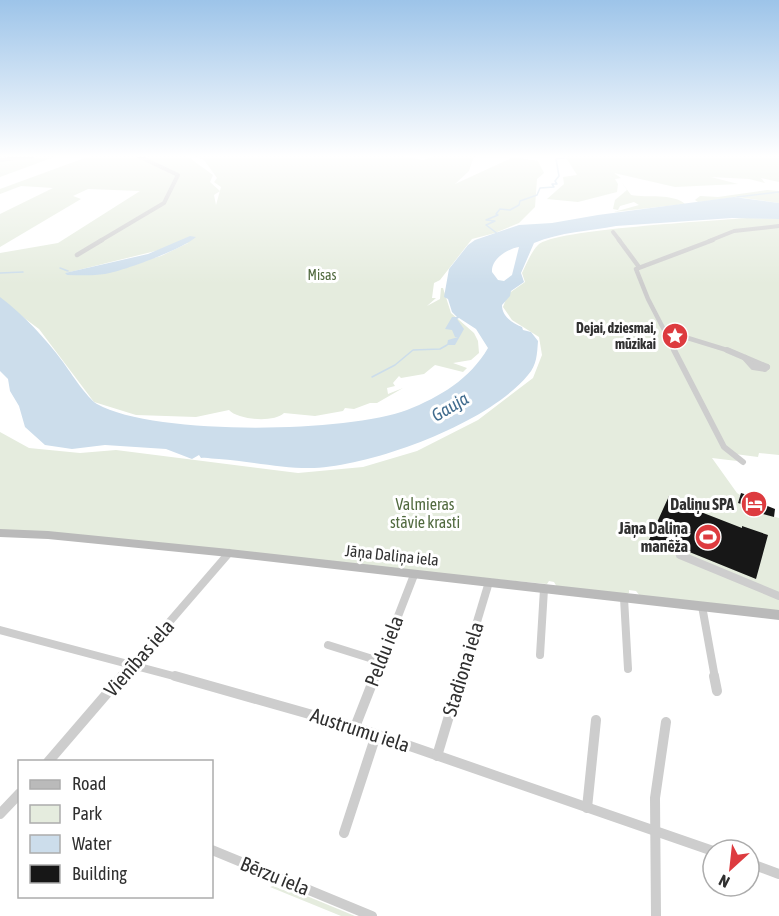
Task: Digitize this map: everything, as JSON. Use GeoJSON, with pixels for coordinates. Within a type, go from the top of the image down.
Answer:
{"type":"FeatureCollection","features":[{"type":"Feature","properties":{"kind":"street"},"geometry":{"type":"LineString","coordinates":[[77,255],[164,203],[166,199]]}},
{"type":"Feature","properties":{"kind":"street"},"geometry":{"type":"LineString","coordinates":[[743,462],[724,447],[645,292],[636,269],[662,261],[734,231],[779,226]]}},
{"type":"Feature","properties":{"kind":"street"},"geometry":{"type":"LineString","coordinates":[[624,237],[615,234],[639,267]]}},
{"type":"Feature","properties":{"kind":"street"},"geometry":{"type":"LineString","coordinates":[[667,334],[684,336],[718,346],[746,358]]}},
{"type":"Feature","properties":{"kind":"street","name":"Jāņa Daliņa iela"},"geometry":{"type":"LineString","coordinates":[[0,533],[48,535],[229,553],[779,615]]}},
{"type":"Feature","properties":{"kind":"street","name":"Vienības iela"},"geometry":{"type":"LineString","coordinates":[[50,760],[229,553]]}},
{"type":"Feature","properties":{"kind":"street"},"geometry":{"type":"LineString","coordinates":[[680,555],[779,596]]}},
{"type":"Feature","properties":{"kind":"street","name":"Peldu iela"},"geometry":{"type":"LineString","coordinates":[[355,727],[414,574]]}},
{"type":"Feature","properties":{"kind":"street","name":"Stadiona iela"},"geometry":{"type":"LineString","coordinates":[[437,756],[489,582]]}},
{"type":"Feature","properties":{"kind":"street"},"geometry":{"type":"LineString","coordinates":[[540,655],[544,589]]}},
{"type":"Feature","properties":{"kind":"street"},"geometry":{"type":"LineString","coordinates":[[624,598],[628,669]]}},
{"type":"Feature","properties":{"kind":"street"},"geometry":{"type":"LineString","coordinates":[[702,606],[717,691]]}},
{"type":"Feature","properties":{"kind":"street","name":"Austrumu iela"},"geometry":{"type":"LineString","coordinates":[[0,630],[268,701],[355,727],[701,847]]}},
{"type":"Feature","properties":{"kind":"street"},"geometry":{"type":"LineString","coordinates":[[328,645],[379,661]]}},
{"type":"Feature","properties":{"kind":"street"},"geometry":{"type":"LineString","coordinates":[[588,807],[596,720]]}},
{"type":"Feature","properties":{"kind":"street"},"geometry":{"type":"LineString","coordinates":[[656,916],[656,779],[666,722]]}},
{"type":"Feature","properties":{"kind":"street"},"geometry":{"type":"LineString","coordinates":[[344,833],[376,735]]}},
{"type":"Feature","properties":{"kind":"street"},"geometry":{"type":"LineString","coordinates":[[0,814],[18,795]]}},
{"type":"Feature","properties":{"kind":"street","name":"Bērzu iela"},"geometry":{"type":"LineString","coordinates":[[213,850],[372,916]]}},
{"type":"Feature","properties":{"kind":"street"},"geometry":{"type":"LineString","coordinates":[[761,867],[779,874]]}},
{"type":"Feature","properties":{"kind":"green space","name":"Misas"},"geometry":{"type":"Polygon","coordinates":[[[31,199],[81,199],[0,247],[0,214],[31,199]]]}},
{"type":"Feature","properties":{"kind":"green space","name":"Misas"},"geometry":{"type":"Polygon","coordinates":[[[128,199],[215,199],[216,205],[218,199],[536,199],[535,207],[519,223],[472,239],[440,280],[434,283],[432,298],[436,298],[427,306],[440,299],[441,288],[443,288],[451,313],[474,333],[478,341],[479,353],[471,360],[453,363],[467,368],[463,372],[435,365],[424,374],[401,378],[399,376],[393,383],[395,386],[387,388],[388,394],[403,388],[377,403],[315,416],[284,413],[272,418],[256,419],[240,416],[229,410],[196,417],[136,415],[94,402],[39,329],[0,300],[0,253],[58,243],[128,199]],[[188,243],[66,273],[94,275],[161,256],[188,243]]]}},
{"type":"Feature","properties":{"kind":"green space"},"geometry":{"type":"Polygon","coordinates":[[[547,199],[591,199],[578,202],[547,199]]]}},
{"type":"Feature","properties":{"kind":"green space"},"geometry":{"type":"Polygon","coordinates":[[[675,199],[685,204],[614,212],[639,205],[634,202],[620,206],[618,210],[613,209],[615,200],[675,199]]]}},
{"type":"Feature","properties":{"kind":"green space"},"geometry":{"type":"Polygon","coordinates":[[[697,199],[723,199],[698,202],[695,200],[697,199]]]}},
{"type":"Feature","properties":{"kind":"green space"},"geometry":{"type":"Polygon","coordinates":[[[749,199],[779,199],[779,203],[749,199]]]}},
{"type":"Feature","properties":{"kind":"green space","name":"Valmieras stāvie krasti"},"geometry":{"type":"Polygon","coordinates":[[[747,218],[779,219],[779,455],[759,453],[758,457],[735,454],[737,461],[712,458],[740,495],[738,503],[750,507],[750,510],[779,518],[779,611],[640,596],[636,591],[629,590],[629,593],[625,594],[557,587],[554,582],[549,581],[547,584],[0,533],[0,432],[29,448],[80,453],[116,450],[298,473],[363,467],[417,451],[478,420],[533,378],[542,355],[539,337],[512,320],[503,307],[508,294],[525,282],[522,273],[538,245],[550,239],[603,230],[747,218]]]}},
{"type":"Feature","properties":{"kind":"green space"},"geometry":{"type":"Polygon","coordinates":[[[270,887],[289,892],[297,892],[355,916],[341,916],[270,887]]]}},
{"type":"Feature","properties":{"kind":"water","name":"Gauja"},"geometry":{"type":"Polygon","coordinates":[[[721,199],[747,199],[779,203],[779,219],[732,218],[616,226],[565,234],[534,243],[521,273],[524,282],[511,291],[510,296],[502,305],[509,319],[523,330],[531,332],[538,341],[536,359],[528,375],[510,393],[459,425],[398,450],[368,459],[339,465],[303,468],[201,458],[199,455],[192,459],[166,449],[105,445],[72,449],[45,445],[25,427],[19,406],[10,391],[8,379],[0,371],[0,297],[41,336],[93,401],[124,414],[161,422],[250,428],[297,427],[379,418],[407,410],[453,386],[472,369],[488,348],[476,329],[459,318],[457,319],[464,329],[455,345],[447,345],[448,340],[458,337],[455,337],[452,330],[445,329],[452,317],[457,317],[452,312],[448,299],[444,297],[449,269],[468,245],[475,240],[519,225],[552,223],[721,199]],[[519,247],[501,255],[492,267],[492,272],[498,280],[504,281],[512,275],[519,247]]]}},
{"type":"Feature","properties":{"kind":"water"},"geometry":{"type":"Polygon","coordinates":[[[190,236],[196,237],[166,253],[114,272],[90,275],[67,275],[65,273],[148,254],[190,236]]]}},
{"type":"Feature","properties":{"kind":"building","name":"Daliņu SPA"},"geometry":{"type":"Polygon","coordinates":[[[741,493],[766,501],[765,505],[775,509],[774,517],[749,510],[750,507],[738,503],[741,493]]]}},
{"type":"Feature","properties":{"kind":"building","name":"Jāņa Daliņa manēža"},"geometry":{"type":"Polygon","coordinates":[[[669,496],[688,507],[742,528],[742,526],[768,535],[756,579],[682,549],[674,548],[673,550],[649,540],[669,496]]]}},
{"type":"Feature","properties":{"kind":"waterway"},"geometry":{"type":"LineString","coordinates":[[498,234],[486,225],[495,221],[486,220],[498,215],[496,214],[500,209],[510,210],[526,199]]}},
{"type":"Feature","properties":{"kind":"waterway"},"geometry":{"type":"LineString","coordinates":[[60,268],[68,271]]}},
{"type":"Feature","properties":{"kind":"waterway"},"geometry":{"type":"LineString","coordinates":[[0,273],[23,272]]}},
{"type":"Feature","properties":{"kind":"waterway"},"geometry":{"type":"LineString","coordinates":[[372,377],[395,365],[413,350],[440,349],[447,345]]}},
{"type":"Feature","properties":{"kind":"place","name":"Dejai, dziesmai, mūzikai"},"geometry":{"type":"Point","coordinates":[675,336]}},
{"type":"Feature","properties":{"kind":"place","name":"Daliņu SPA"},"geometry":{"type":"Point","coordinates":[754,504]}},
{"type":"Feature","properties":{"kind":"place","name":"Jāņa Daliņa manēža"},"geometry":{"type":"Point","coordinates":[708,537]}}]}
